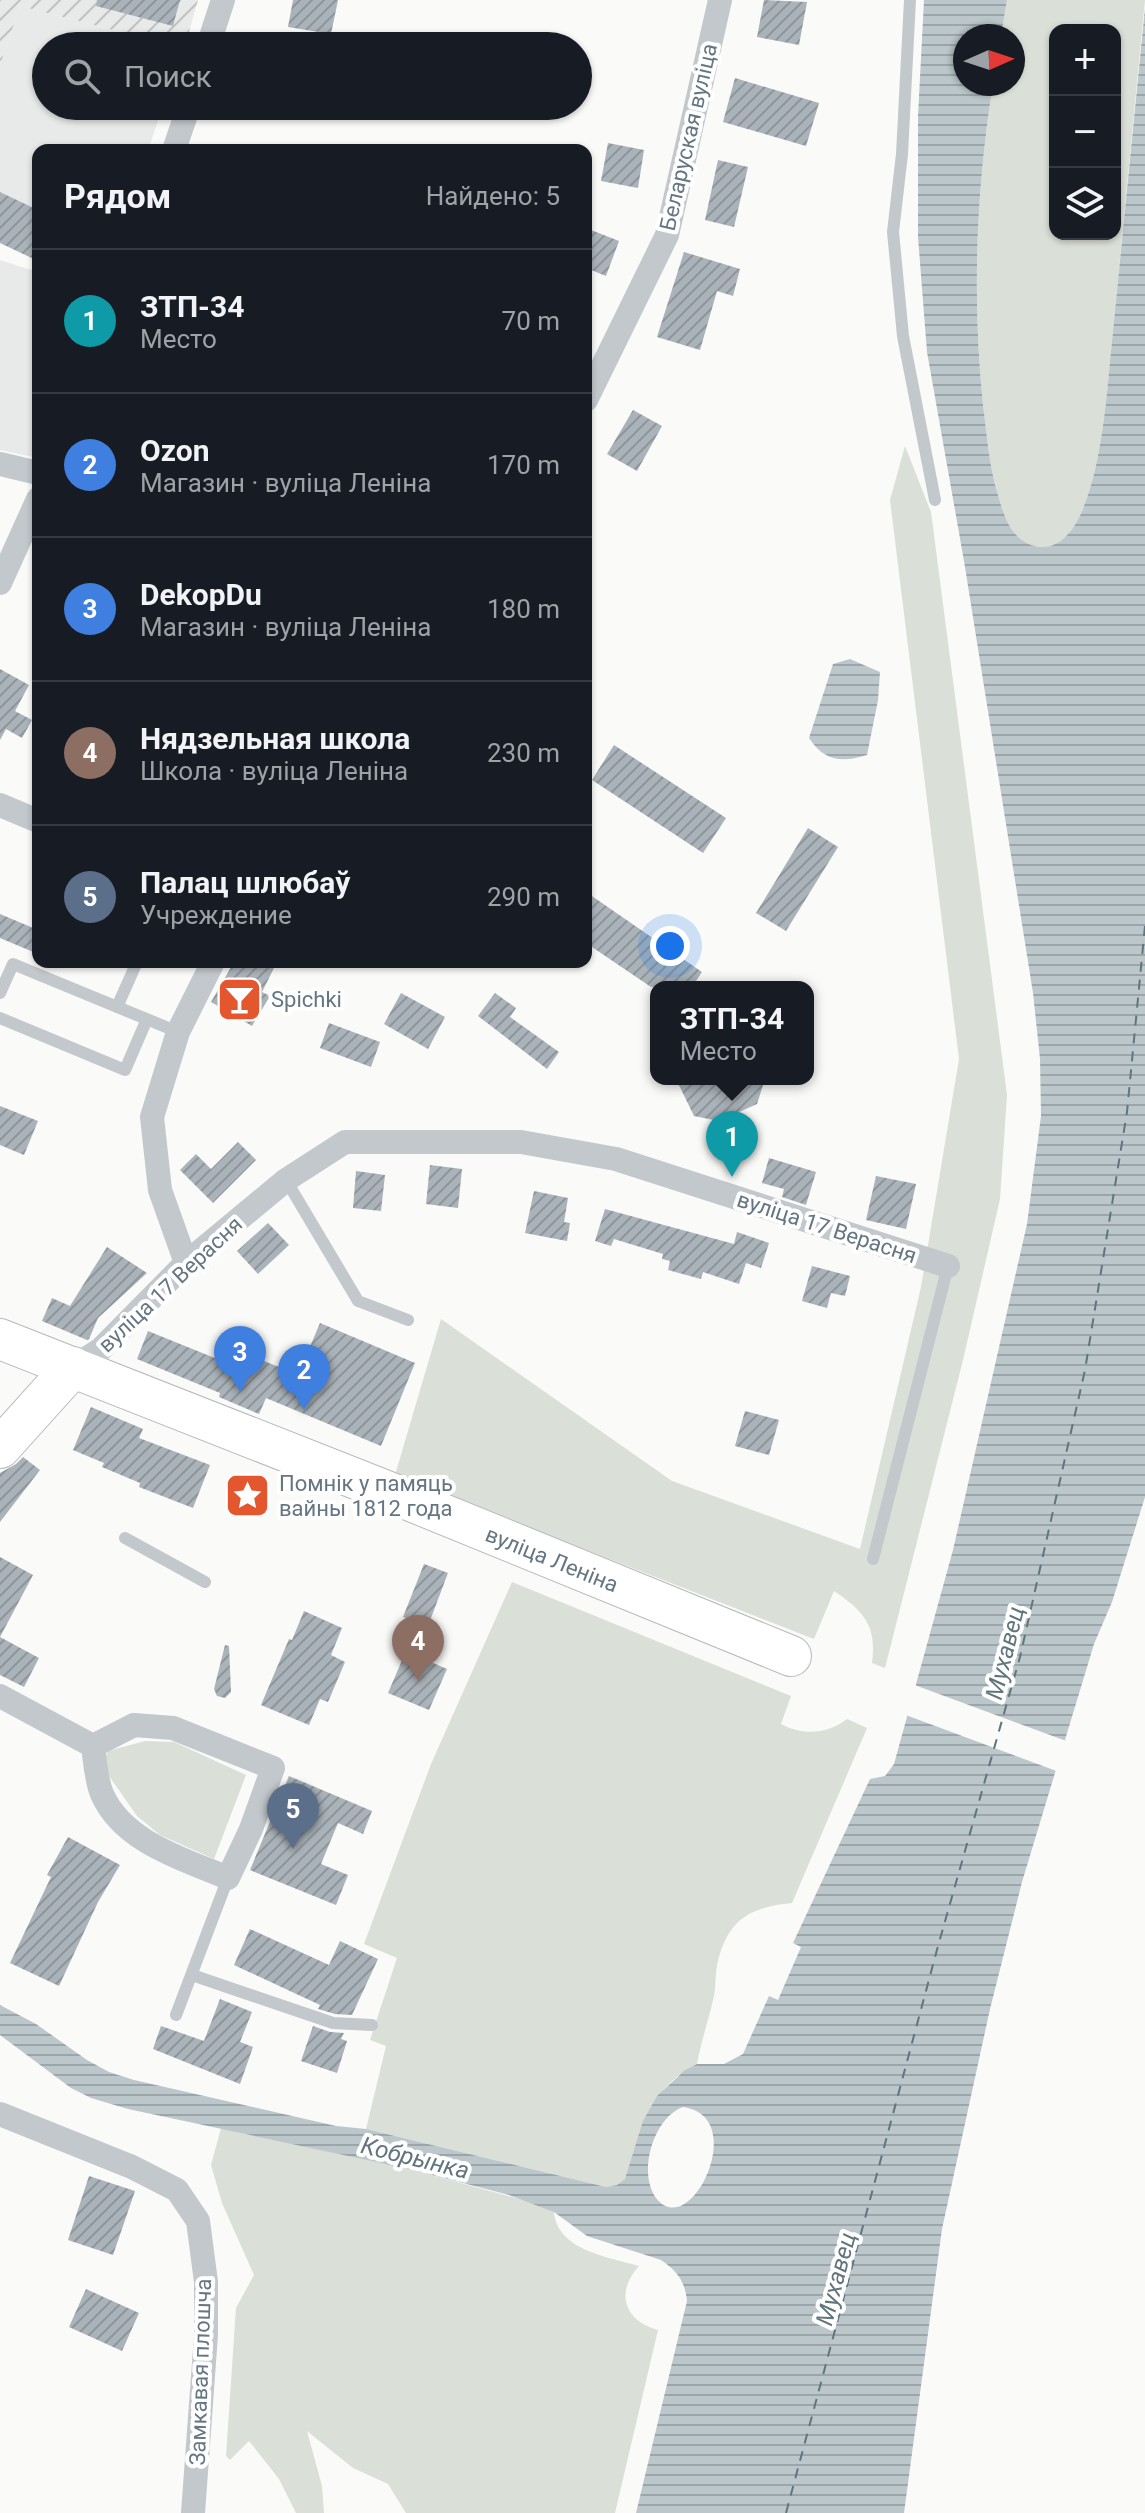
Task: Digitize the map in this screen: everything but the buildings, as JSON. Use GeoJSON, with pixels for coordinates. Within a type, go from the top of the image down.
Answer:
{"type":"FeatureCollection","features":[{"type":"Feature","properties":{"kind":"main road","name":"вуліца Леніна"},"geometry":{"type":"LineString","coordinates":[[0,1339],[791,1656]]}},
{"type":"Feature","properties":{"kind":"main road"},"geometry":{"type":"LineString","coordinates":[[0,1448],[73,1367]]}},
{"type":"Feature","properties":{"kind":"street"},"geometry":{"type":"LineString","coordinates":[[213,32],[223,0]]}},
{"type":"Feature","properties":{"kind":"street","name":"Беларуская вуліца"},"geometry":{"type":"LineString","coordinates":[[592,388],[667,235],[720,0]]}},
{"type":"Feature","properties":{"kind":"street"},"geometry":{"type":"LineString","coordinates":[[176,144],[184,120]]}},
{"type":"Feature","properties":{"kind":"street"},"geometry":{"type":"LineString","coordinates":[[0,464],[32,472]]}},
{"type":"Feature","properties":{"kind":"street"},"geometry":{"type":"LineString","coordinates":[[0,583],[32,512]]}},
{"type":"Feature","properties":{"kind":"street"},"geometry":{"type":"LineString","coordinates":[[0,805],[32,818]]}},
{"type":"Feature","properties":{"kind":"street"},"geometry":{"type":"LineString","coordinates":[[186,1263],[160,1190],[152,1117],[178,1032],[210,968]]}},
{"type":"Feature","properties":{"kind":"street","name":"вуліца 17 Верасня"},"geometry":{"type":"LineString","coordinates":[[73,1367],[101,1349],[186,1263],[286,1180],[345,1142],[521,1142],[616,1159],[948,1266]]}},
{"type":"Feature","properties":{"kind":"street"},"geometry":{"type":"LineString","coordinates":[[0,1696],[93,1746]]}},
{"type":"Feature","properties":{"kind":"street"},"geometry":{"type":"LineString","coordinates":[[134,1725],[173,1728],[273,1768],[251,1829],[228,1878],[150,1844],[117,1820],[101,1793],[93,1746],[134,1725]]}},
{"type":"Feature","properties":{"kind":"street","name":"Замкавая плошча"},"geometry":{"type":"LineString","coordinates":[[0,2114],[132,2167],[177,2190],[198,2221],[206,2282],[206,2335],[193,2513]]}},
{"type":"Feature","properties":{"kind":"lane"},"geometry":{"type":"LineString","coordinates":[[910,0],[902,154],[893,232],[903,336],[935,500]]}},
{"type":"Feature","properties":{"kind":"lane"},"geometry":{"type":"LineString","coordinates":[[0,993],[13,964],[178,1032]]}},
{"type":"Feature","properties":{"kind":"lane"},"geometry":{"type":"LineString","coordinates":[[117,1007],[134,968]]}},
{"type":"Feature","properties":{"kind":"lane"},"geometry":{"type":"LineString","coordinates":[[0,1018],[125,1070],[147,1019]]}},
{"type":"Feature","properties":{"kind":"lane"},"geometry":{"type":"LineString","coordinates":[[286,1180],[358,1301],[408,1320]]}},
{"type":"Feature","properties":{"kind":"lane"},"geometry":{"type":"LineString","coordinates":[[873,1559],[948,1266]]}},
{"type":"Feature","properties":{"kind":"lane"},"geometry":{"type":"LineString","coordinates":[[125,1538],[205,1582]]}},
{"type":"Feature","properties":{"kind":"lane"},"geometry":{"type":"LineString","coordinates":[[176,2015],[228,1878]]}},
{"type":"Feature","properties":{"kind":"lane"},"geometry":{"type":"LineString","coordinates":[[192,1975],[333,2023],[372,2025]]}},
{"type":"Feature","properties":{"kind":"shaded area"},"geometry":{"type":"Polygon","coordinates":[[[0,0],[198,0],[189,32],[121,32],[20,6],[0,65],[0,0]]]}},
{"type":"Feature","properties":{"kind":"shaded area"},"geometry":{"type":"Polygon","coordinates":[[[1007,0],[1145,0],[1101,441],[1085,505],[1072,529],[1056,544],[1035,546],[1014,533],[1000,503],[992,473],[983,405],[977,284],[979,204],[991,96],[1025,96],[1025,24],[1003,24],[1007,0]]]}},
{"type":"Feature","properties":{"kind":"shaded area"},"geometry":{"type":"Polygon","coordinates":[[[20,6],[121,32],[32,32],[32,120],[158,120],[150,144],[32,144],[32,207],[0,192],[0,65],[20,6]]]}},
{"type":"Feature","properties":{"kind":"shaded area"},"geometry":{"type":"Polygon","coordinates":[[[0,260],[32,269],[32,457],[0,450],[0,260]]]}},
{"type":"Feature","properties":{"kind":"shaded area"},"geometry":{"type":"Polygon","coordinates":[[[905,446],[931,512],[1007,1095],[1000,1199],[963,1360],[885,1668],[872,1663],[870,1629],[861,1613],[834,1591],[814,1639],[395,1475],[441,1319],[672,1481],[860,1549],[921,1287],[959,1059],[890,500],[905,446]]]}},
{"type":"Feature","properties":{"kind":"shaded area"},"geometry":{"type":"Polygon","coordinates":[[[512,1582],[791,1696],[781,1724],[789,1728],[815,1732],[832,1728],[847,1719],[867,1728],[792,1903],[752,1913],[742,1919],[727,1937],[717,1965],[714,1996],[697,2064],[673,2080],[656,2100],[643,2125],[627,2175],[621,2183],[613,2186],[606,2187],[366,2129],[386,2046],[370,2040],[397,1958],[364,1944],[431,1764],[512,1582]]]}},
{"type":"Feature","properties":{"kind":"shaded area"},"geometry":{"type":"Polygon","coordinates":[[[145,1741],[174,1742],[246,1775],[214,1859],[160,1835],[137,1816],[102,1766],[108,1751],[145,1741]]]}},
{"type":"Feature","properties":{"kind":"shaded area"},"geometry":{"type":"Polygon","coordinates":[[[221,2128],[409,2169],[538,2204],[554,2212],[557,2225],[574,2243],[599,2255],[639,2266],[627,2286],[627,2304],[637,2320],[658,2330],[615,2513],[406,2513],[388,2484],[353,2468],[307,2431],[322,2486],[324,2513],[296,2513],[279,2479],[249,2441],[230,2460],[226,2456],[236,2308],[254,2275],[222,2203],[211,2165],[221,2128]]]}},
{"type":"Feature","properties":{"kind":"water"},"geometry":{"type":"Polygon","coordinates":[[[924,0],[1007,0],[1003,24],[953,24],[953,96],[991,96],[979,204],[977,284],[983,405],[992,473],[1000,503],[1014,533],[1035,546],[1056,544],[1072,529],[1085,504],[1101,441],[1145,8],[1145,1497],[1112,1602],[1094,1644],[1022,1882],[990,2009],[942,2229],[904,2513],[636,2513],[687,2301],[682,2282],[667,2264],[587,2236],[554,2212],[509,2195],[409,2169],[128,2109],[91,2098],[71,2088],[0,2035],[0,2005],[36,2024],[87,2060],[109,2072],[134,2080],[336,2126],[366,2129],[606,2187],[617,2185],[625,2179],[643,2121],[657,2096],[685,2070],[697,2064],[724,2064],[743,2054],[769,1996],[778,2000],[801,1947],[793,1943],[870,1779],[885,1776],[894,1764],[953,1550],[1027,1224],[1041,1116],[1040,1059],[1033,993],[964,561],[927,352],[918,237],[918,116],[924,0]],[[683,2107],[664,2122],[657,2133],[649,2160],[648,2174],[656,2198],[670,2207],[684,2204],[697,2191],[708,2173],[713,2152],[712,2131],[703,2115],[683,2107]]]}},
{"type":"Feature","properties":{"kind":"water"},"geometry":{"type":"Polygon","coordinates":[[[850,659],[880,672],[878,700],[867,755],[841,759],[827,756],[809,738],[833,664],[850,659]]]}},
{"type":"Feature","properties":{"kind":"pier"},"geometry":{"type":"Polygon","coordinates":[[[912,1684],[1069,1742],[1059,1772],[903,1714],[912,1684]]]}},
{"type":"Feature","properties":{"kind":"ferry route"},"geometry":{"type":"LineString","coordinates":[[786,2513],[938,1946],[1020,1657],[1085,1370],[1127,1112],[1145,926]]}},
{"type":"Feature","properties":{"kind":"place","name":"Spichki"},"geometry":{"type":"Point","coordinates":[240,999]}},
{"type":"Feature","properties":{"kind":"place","name":"ЗТП-34"},"geometry":{"type":"Point","coordinates":[732,1177]}},
{"type":"Feature","properties":{"kind":"place","name":"DekopDu"},"geometry":{"type":"Point","coordinates":[240,1392]}},
{"type":"Feature","properties":{"kind":"place","name":"Ozon"},"geometry":{"type":"Point","coordinates":[304,1410]}},
{"type":"Feature","properties":{"kind":"place","name":"Помнік у памяць вайны 1812 года"},"geometry":{"type":"Point","coordinates":[248,1496]}},
{"type":"Feature","properties":{"kind":"place","name":"Нядзельная школа"},"geometry":{"type":"Point","coordinates":[418,1681]}},
{"type":"Feature","properties":{"kind":"place","name":"Палац шлюбаў"},"geometry":{"type":"Point","coordinates":[293,1849]}},
{"type":"Feature","properties":{"kind":"water label","name":"Мухавец"},"geometry":{"type":"Point","coordinates":[1005,1653]}},
{"type":"Feature","properties":{"kind":"water label","name":"Кобрынка"},"geometry":{"type":"Point","coordinates":[415,2158]}},
{"type":"Feature","properties":{"kind":"water label","name":"Мухавец"},"geometry":{"type":"Point","coordinates":[836,2279]}}]}
